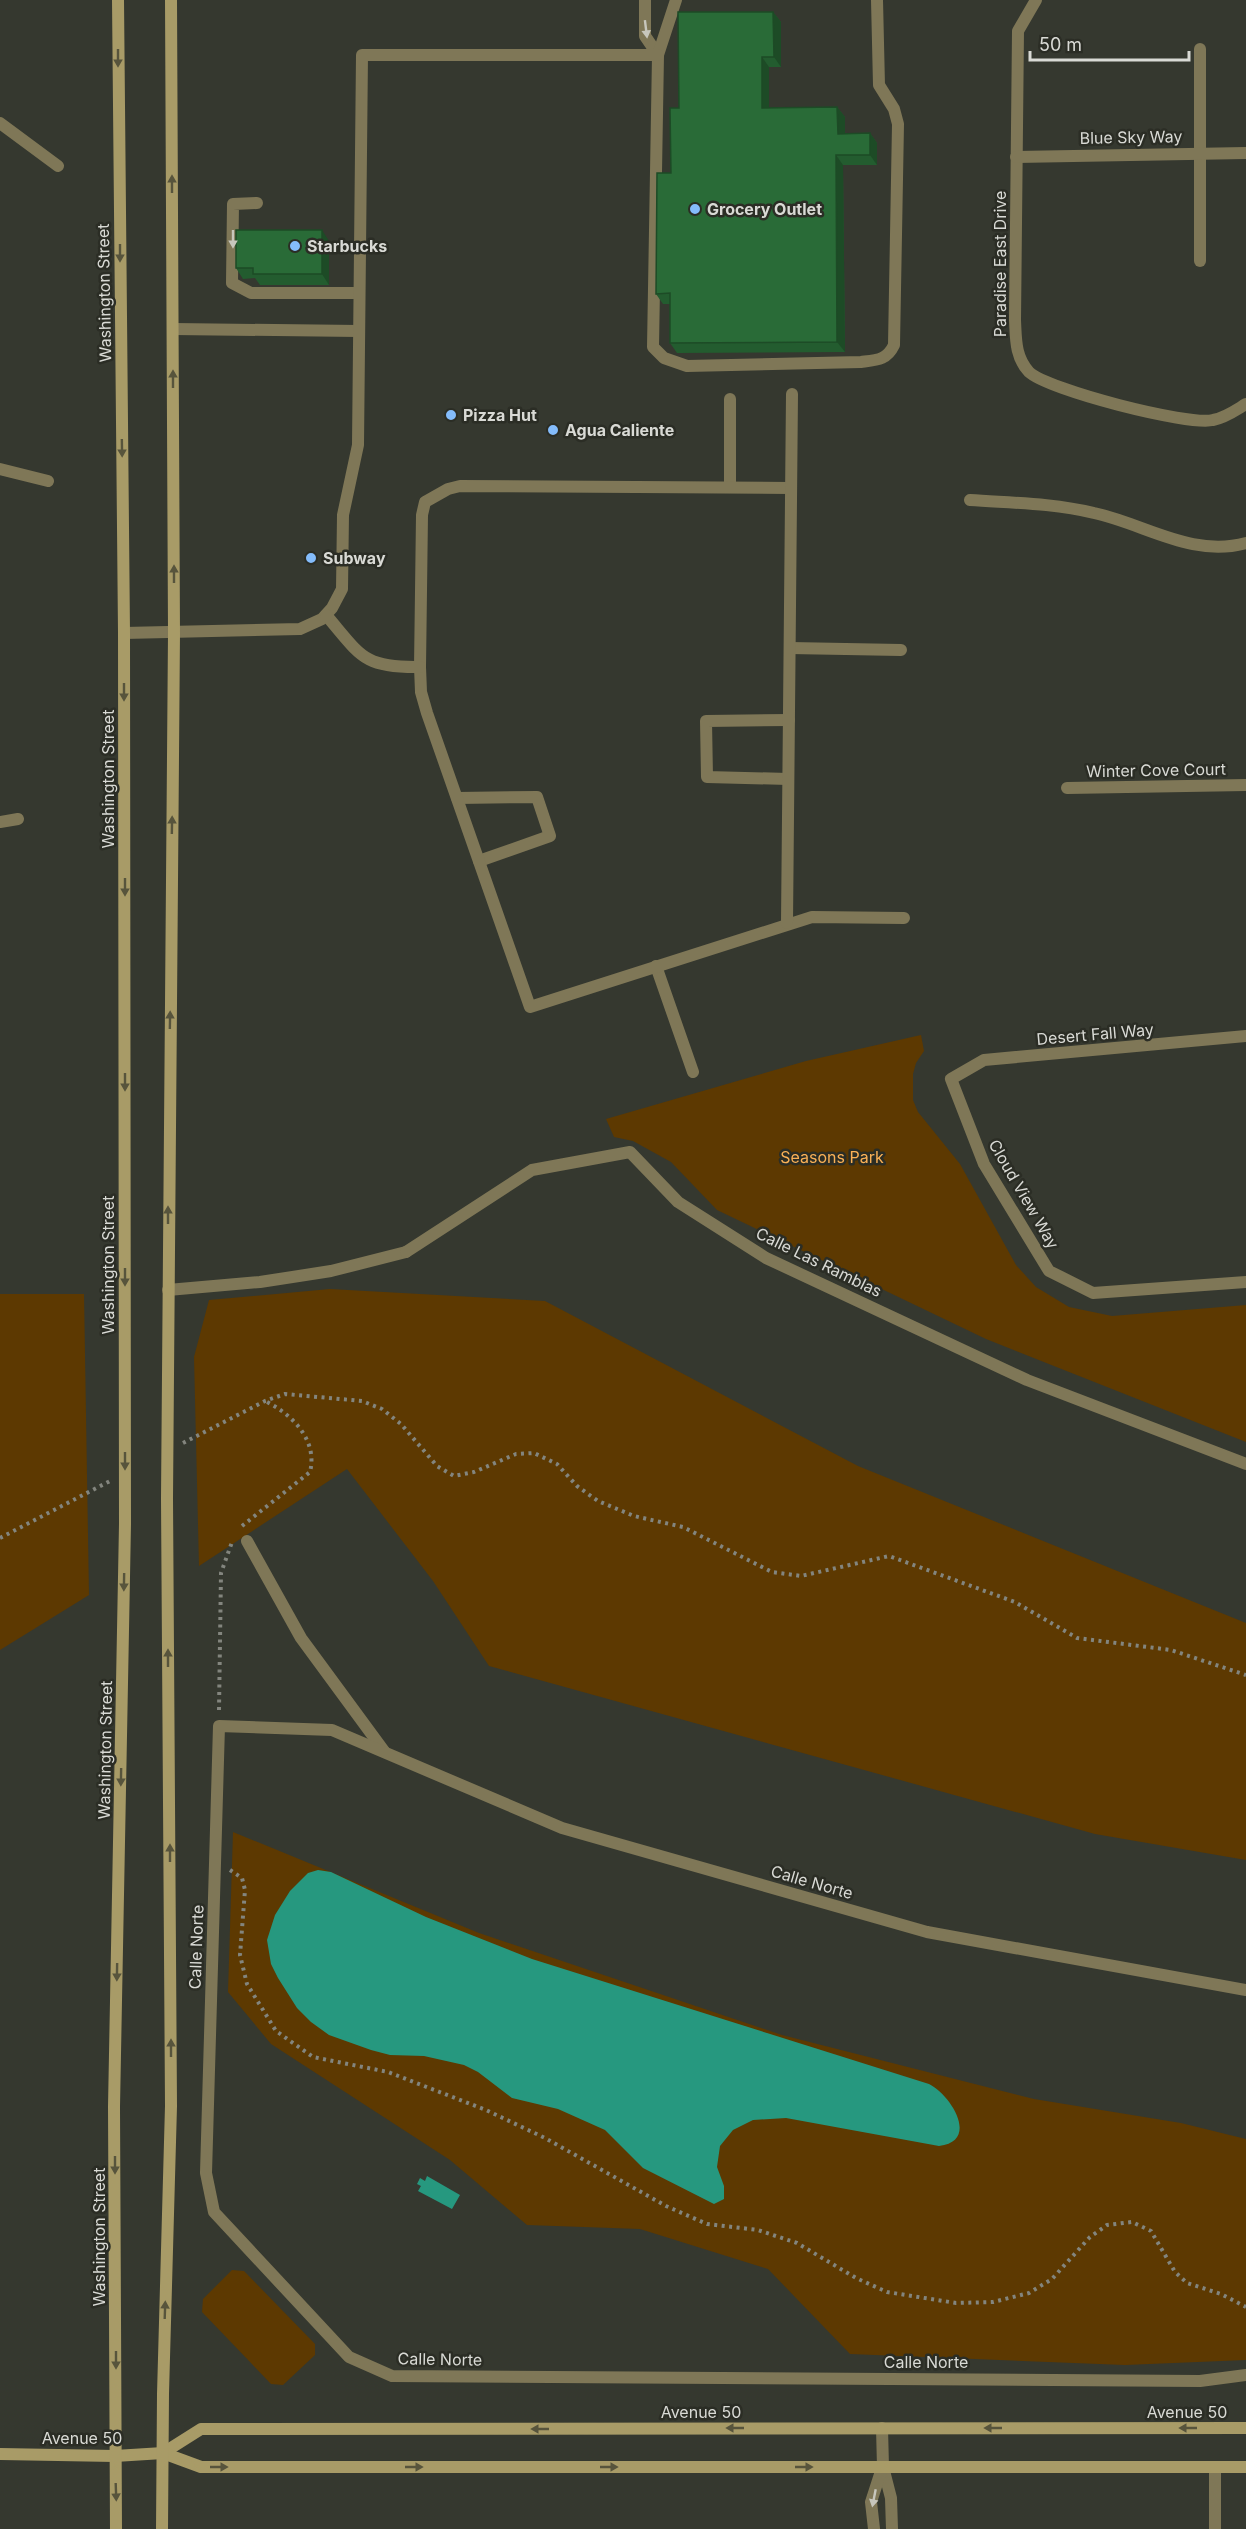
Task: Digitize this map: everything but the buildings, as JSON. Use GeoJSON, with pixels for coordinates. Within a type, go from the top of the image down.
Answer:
{"type":"FeatureCollection","features":[{"type":"Feature","properties":{"kind":"main road","name":"Washington Street"},"geometry":{"type":"LineString","coordinates":[[116,2529],[114,2107],[125,1524],[124,633],[118,0]]}},
{"type":"Feature","properties":{"kind":"main road"},"geometry":{"type":"LineString","coordinates":[[162,2529],[171,2106],[167,1499],[174,633],[171,0]]}},
{"type":"Feature","properties":{"kind":"main road","name":"Avenue 50"},"geometry":{"type":"LineString","coordinates":[[163,2453],[201,2429],[1246,2428]]}},
{"type":"Feature","properties":{"kind":"main road","name":"Avenue 50"},"geometry":{"type":"LineString","coordinates":[[0,2454],[115,2456],[163,2453],[201,2467],[1246,2467]]}},
{"type":"Feature","properties":{"kind":"street"},"geometry":{"type":"LineString","coordinates":[[645,0],[645,36],[658,55]]}},
{"type":"Feature","properties":{"kind":"street"},"geometry":{"type":"LineString","coordinates":[[676,0],[658,55],[653,346],[664,358],[687,366],[861,362],[882,359],[890,355],[894,345],[898,124],[894,109],[879,85],[877,0]]}},
{"type":"Feature","properties":{"kind":"street","name":"Paradise East Drive"},"geometry":{"type":"LineString","coordinates":[[1036,0],[1018,31],[1017,349],[1030,372],[1044,381],[1070,391],[1188,421],[1214,420],[1246,404]]}},
{"type":"Feature","properties":{"kind":"street"},"geometry":{"type":"LineString","coordinates":[[1200,49],[1200,261]]}},
{"type":"Feature","properties":{"kind":"street"},"geometry":{"type":"LineString","coordinates":[[124,633],[300,629],[322,620],[342,589],[343,515],[358,445],[362,55],[658,55]]}},
{"type":"Feature","properties":{"kind":"street"},"geometry":{"type":"LineString","coordinates":[[0,123],[58,166]]}},
{"type":"Feature","properties":{"kind":"street","name":"Blue Sky Way"},"geometry":{"type":"LineString","coordinates":[[1016,156],[1246,153]]}},
{"type":"Feature","properties":{"kind":"street"},"geometry":{"type":"LineString","coordinates":[[256,203],[233,204],[232,283],[251,293],[359,293]]}},
{"type":"Feature","properties":{"kind":"street"},"geometry":{"type":"LineString","coordinates":[[173,329],[359,331]]}},
{"type":"Feature","properties":{"kind":"street"},"geometry":{"type":"LineString","coordinates":[[787,923],[792,394]]}},
{"type":"Feature","properties":{"kind":"street"},"geometry":{"type":"LineString","coordinates":[[730,399],[730,487]]}},
{"type":"Feature","properties":{"kind":"street"},"geometry":{"type":"LineString","coordinates":[[0,469],[48,481]]}},
{"type":"Feature","properties":{"kind":"street"},"geometry":{"type":"LineString","coordinates":[[791,488],[460,486],[434,495],[425,502],[422,515],[421,692],[530,1007],[787,923],[812,917],[904,918]]}},
{"type":"Feature","properties":{"kind":"street"},"geometry":{"type":"LineString","coordinates":[[970,500],[1054,505],[1096,513],[1172,541],[1197,545],[1219,546],[1246,543]]}},
{"type":"Feature","properties":{"kind":"street"},"geometry":{"type":"LineString","coordinates":[[326,615],[356,650],[373,663],[391,668],[420,667]]}},
{"type":"Feature","properties":{"kind":"street"},"geometry":{"type":"LineString","coordinates":[[789,648],[901,650]]}},
{"type":"Feature","properties":{"kind":"street"},"geometry":{"type":"LineString","coordinates":[[788,779],[707,777],[706,721],[789,720]]}},
{"type":"Feature","properties":{"kind":"street","name":"Winter Cove Court"},"geometry":{"type":"LineString","coordinates":[[1067,788],[1246,785]]}},
{"type":"Feature","properties":{"kind":"street"},"geometry":{"type":"LineString","coordinates":[[457,798],[537,797],[550,836],[479,861]]}},
{"type":"Feature","properties":{"kind":"street"},"geometry":{"type":"LineString","coordinates":[[0,822],[18,819]]}},
{"type":"Feature","properties":{"kind":"street"},"geometry":{"type":"LineString","coordinates":[[656,966],[693,1072]]}},
{"type":"Feature","properties":{"kind":"street","name":"Desert Fall Way"},"geometry":{"type":"LineString","coordinates":[[951,1079],[984,1060],[1246,1036]]}},
{"type":"Feature","properties":{"kind":"street","name":"Cloud View Way"},"geometry":{"type":"LineString","coordinates":[[951,1079],[984,1164],[1049,1271],[1093,1293],[1246,1282]]}},
{"type":"Feature","properties":{"kind":"street","name":"Calle Las Ramblas"},"geometry":{"type":"LineString","coordinates":[[168,1290],[260,1282],[331,1271],[406,1252],[532,1170],[630,1152],[678,1202],[766,1258],[1027,1380],[1246,1464]]}},
{"type":"Feature","properties":{"kind":"street"},"geometry":{"type":"LineString","coordinates":[[248,1541],[301,1638],[384,1753]]}},
{"type":"Feature","properties":{"kind":"street","name":"Calle Norte"},"geometry":{"type":"LineString","coordinates":[[1246,1990],[927,1932],[562,1828],[332,1730],[219,1726],[206,2173],[214,2212],[349,2357],[392,2376],[1200,2381],[1246,2375]]}},
{"type":"Feature","properties":{"kind":"street"},"geometry":{"type":"LineString","coordinates":[[882,2428],[883,2467],[891,2498],[892,2529]]}},
{"type":"Feature","properties":{"kind":"street"},"geometry":{"type":"LineString","coordinates":[[874,2529],[872,2502],[883,2467]]}},
{"type":"Feature","properties":{"kind":"street"},"geometry":{"type":"LineString","coordinates":[[1215,2467],[1215,2529]]}},
{"type":"Feature","properties":{"kind":"path"},"geometry":{"type":"LineString","coordinates":[[180,1445],[265,1401],[285,1394],[362,1401],[382,1408],[401,1424],[437,1466],[454,1476],[474,1472],[516,1454],[534,1453],[557,1464],[577,1486],[598,1501],[634,1516],[682,1527],[772,1572],[801,1576],[889,1556],[1015,1602],[1077,1638],[1171,1650],[1246,1675]]}},
{"type":"Feature","properties":{"kind":"path"},"geometry":{"type":"LineString","coordinates":[[0,1538],[116,1478]]}},
{"type":"Feature","properties":{"kind":"path"},"geometry":{"type":"LineString","coordinates":[[215,1866],[233,1871],[242,1878],[245,1890],[240,1955],[251,1991],[276,2031],[313,2057],[388,2072],[486,2110],[545,2138],[666,2206],[707,2224],[758,2230],[797,2243],[856,2278],[887,2292],[956,2303],[993,2302],[1029,2293],[1052,2279],[1090,2237],[1107,2225],[1132,2222],[1151,2231],[1175,2272],[1187,2283],[1221,2294],[1246,2307]]}},
{"type":"Feature","properties":{"kind":"green space","name":"Seasons Park"},"geometry":{"type":"Polygon","coordinates":[[[921,1035],[924,1051],[916,1063],[913,1074],[913,1100],[918,1112],[960,1164],[1016,1265],[1036,1287],[1069,1307],[1112,1316],[1246,1305],[1246,1442],[986,1339],[717,1210],[671,1162],[633,1141],[614,1137],[606,1119],[806,1061],[921,1035]]]}},
{"type":"Feature","properties":{"kind":"green space"},"geometry":{"type":"Polygon","coordinates":[[[330,1289],[545,1301],[858,1466],[1246,1623],[1246,1860],[1095,1834],[489,1666],[433,1581],[347,1469],[199,1566],[194,1357],[209,1300],[330,1289]]]}},
{"type":"Feature","properties":{"kind":"green space"},"geometry":{"type":"Polygon","coordinates":[[[0,1294],[84,1294],[89,1595],[0,1650],[0,1294]]]}},
{"type":"Feature","properties":{"kind":"green space"},"geometry":{"type":"Polygon","coordinates":[[[233,1832],[479,1933],[782,2035],[1034,2099],[1181,2123],[1246,2139],[1246,2360],[1125,2365],[850,2354],[768,2269],[640,2229],[527,2225],[450,2160],[271,2044],[228,1992],[233,1832]]]}},
{"type":"Feature","properties":{"kind":"green space"},"geometry":{"type":"Polygon","coordinates":[[[232,2270],[244,2271],[315,2344],[315,2355],[283,2385],[271,2384],[202,2312],[203,2299],[232,2270]]]}},
{"type":"Feature","properties":{"kind":"shaded area"},"geometry":{"type":"Polygon","coordinates":[[[318,1870],[331,1872],[426,1917],[532,1959],[929,2084],[953,2107],[960,2127],[958,2136],[951,2142],[939,2146],[786,2118],[753,2120],[733,2130],[720,2146],[717,2167],[724,2186],[724,2199],[714,2204],[643,2168],[605,2130],[558,2109],[512,2098],[478,2072],[464,2065],[424,2056],[390,2055],[371,2050],[329,2035],[311,2022],[297,2008],[278,1978],[271,1964],[267,1940],[275,1915],[290,1891],[308,1873],[318,1870]]]}},
{"type":"Feature","properties":{"kind":"shaded area"},"geometry":{"type":"Polygon","coordinates":[[[427,2176],[460,2195],[452,2209],[418,2191],[421,2186],[417,2184],[420,2178],[425,2181],[427,2176]]]}},
{"type":"Feature","properties":{"kind":"place","name":"Grocery Outlet"},"geometry":{"type":"Point","coordinates":[695,209]}},
{"type":"Feature","properties":{"kind":"place","name":"Starbucks"},"geometry":{"type":"Point","coordinates":[295,246]}},
{"type":"Feature","properties":{"kind":"place","name":"Pizza Hut"},"geometry":{"type":"Point","coordinates":[451,415]}},
{"type":"Feature","properties":{"kind":"place","name":"Agua Caliente"},"geometry":{"type":"Point","coordinates":[553,430]}},
{"type":"Feature","properties":{"kind":"place","name":"Subway"},"geometry":{"type":"Point","coordinates":[311,558]}}]}
